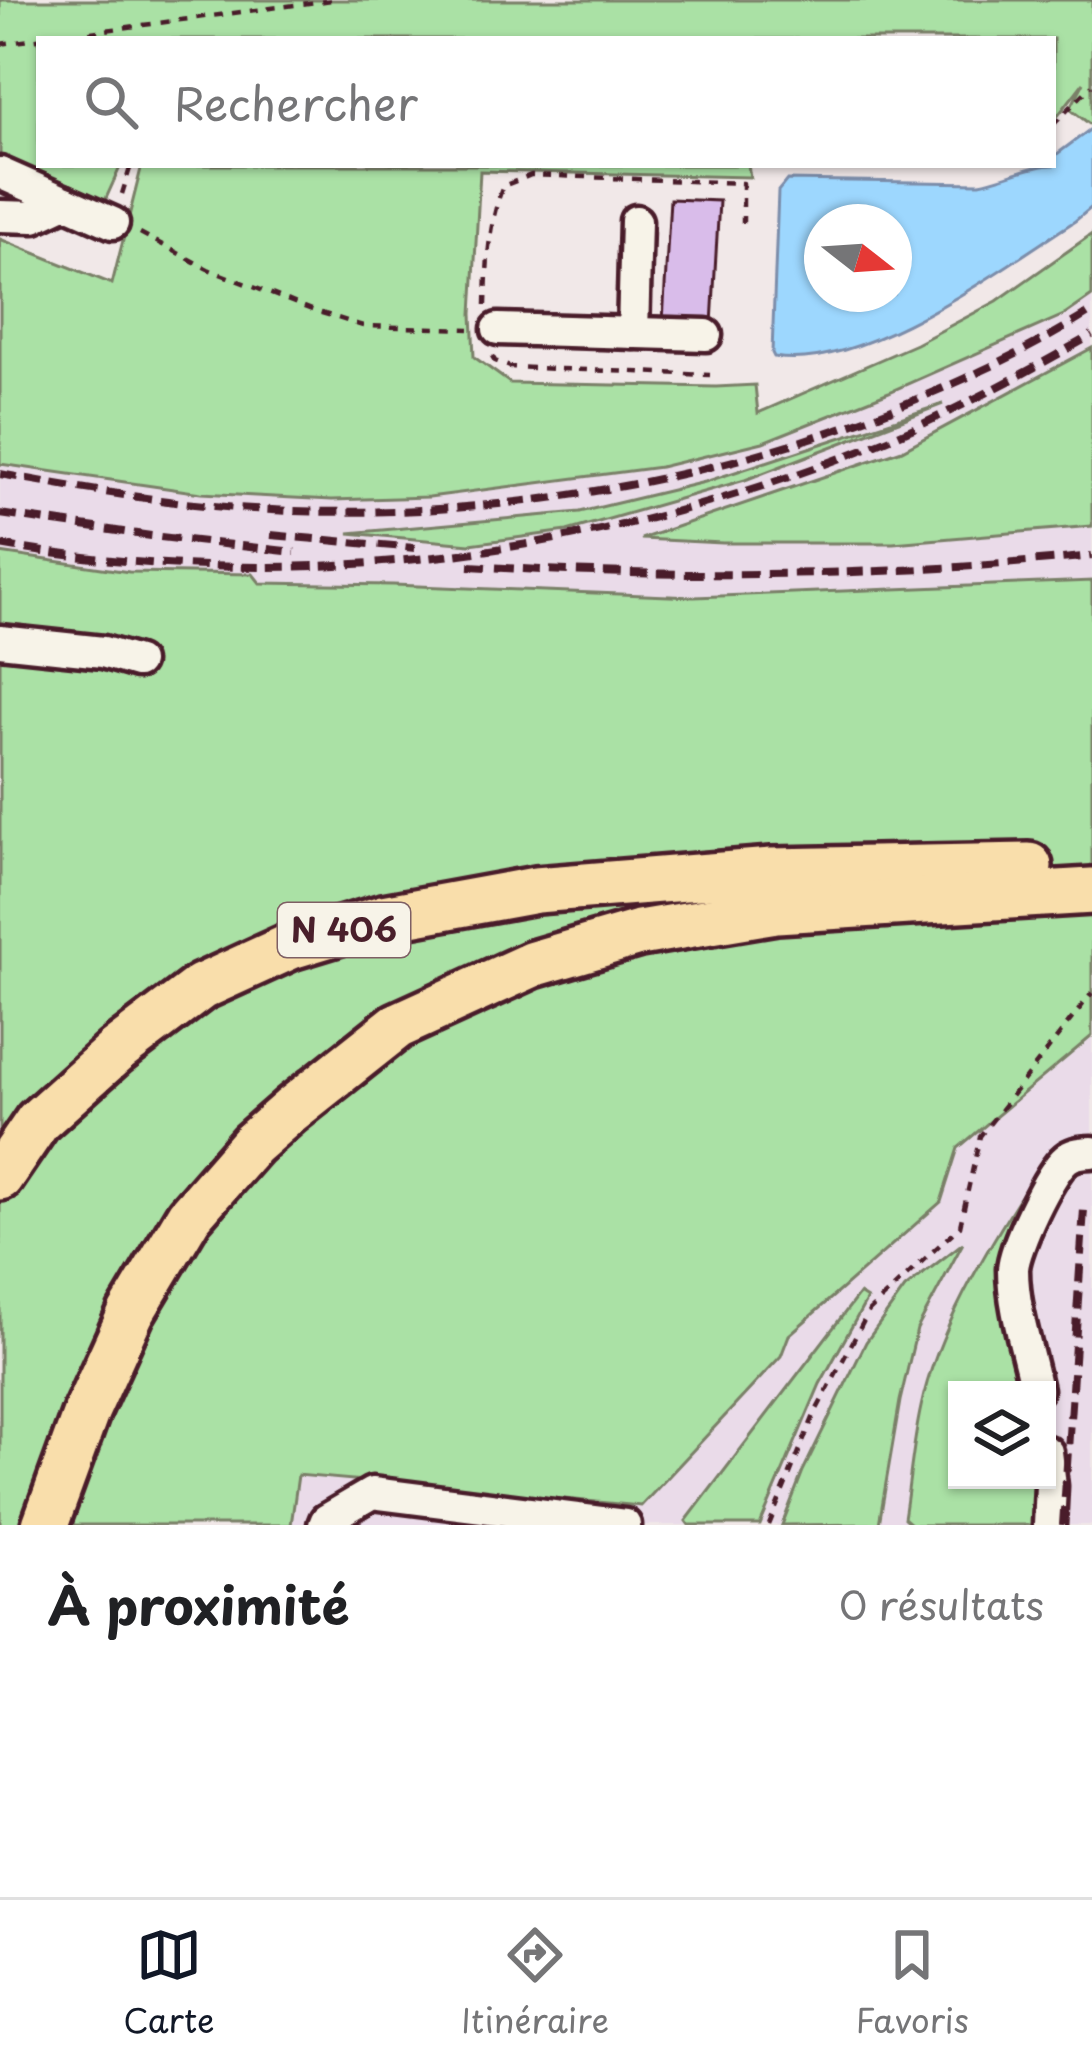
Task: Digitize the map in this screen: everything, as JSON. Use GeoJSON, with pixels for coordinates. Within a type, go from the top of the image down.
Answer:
{"type":"FeatureCollection","features":[{"type":"Feature","properties":{"kind":"highway","name":"N 406"},"geometry":{"type":"LineString","coordinates":[[0,1177],[38,1121],[115,1052],[201,987],[291,946],[383,918],[536,890],[772,871],[1082,878]]}},
{"type":"Feature","properties":{"kind":"highway","name":"N 406"},"geometry":{"type":"LineString","coordinates":[[45,1525],[87,1410],[131,1313],[190,1216],[252,1144],[398,1026],[532,964],[639,933],[776,910],[1082,878]]}},
{"type":"Feature","properties":{"kind":"lane"},"geometry":{"type":"LineString","coordinates":[[0,173],[113,223]]}},
{"type":"Feature","properties":{"kind":"lane"},"geometry":{"type":"LineString","coordinates":[[0,216],[34,217],[66,202]]}},
{"type":"Feature","properties":{"kind":"lane"},"geometry":{"type":"LineString","coordinates":[[633,333],[636,220]]}},
{"type":"Feature","properties":{"kind":"lane"},"geometry":{"type":"LineString","coordinates":[[492,329],[706,335]]}},
{"type":"Feature","properties":{"kind":"lane"},"geometry":{"type":"LineString","coordinates":[[0,640],[103,652],[137,662]]}},
{"type":"Feature","properties":{"kind":"lane"},"geometry":{"type":"LineString","coordinates":[[1034,1381],[1015,1290],[1013,1265],[1019,1241],[1067,1158],[1092,1152]]}},
{"type":"Feature","properties":{"kind":"lane"},"geometry":{"type":"LineString","coordinates":[[1049,1525],[1051,1489]]}},
{"type":"Feature","properties":{"kind":"lane"},"geometry":{"type":"LineString","coordinates":[[324,1525],[372,1493],[625,1525]]}},
{"type":"Feature","properties":{"kind":"path"},"geometry":{"type":"LineString","coordinates":[[60,36],[332,0]]}},
{"type":"Feature","properties":{"kind":"path"},"geometry":{"type":"LineString","coordinates":[[0,44],[36,39]]}},
{"type":"Feature","properties":{"kind":"path"},"geometry":{"type":"LineString","coordinates":[[1056,122],[1092,85]]}},
{"type":"Feature","properties":{"kind":"path"},"geometry":{"type":"LineString","coordinates":[[710,376],[510,368],[495,361],[485,348],[492,329],[488,246],[495,207],[502,186],[531,176],[743,183],[743,224]]}},
{"type":"Feature","properties":{"kind":"path"},"geometry":{"type":"LineString","coordinates":[[113,223],[208,269],[363,326],[492,329]]}},
{"type":"Feature","properties":{"kind":"path"},"geometry":{"type":"LineString","coordinates":[[769,1525],[814,1413],[869,1311],[961,1226],[980,1136],[1092,994]]}},
{"type":"Feature","properties":{"kind":"shaded area"},"geometry":{"type":"Polygon","coordinates":[[[1092,234],[1092,422],[1022,532],[1092,526],[1092,664],[0,632],[0,242],[112,285],[710,433],[916,344],[997,301],[1092,234]]]}},
{"type":"Feature","properties":{"kind":"shaded area"},"geometry":{"type":"Polygon","coordinates":[[[1092,1036],[1092,1525],[290,1525],[302,1441],[601,1448],[1092,1036]]]}},
{"type":"Feature","properties":{"kind":"green space"},"geometry":{"type":"Polygon","coordinates":[[[0,0],[1092,0],[1092,126],[1070,109],[1084,82],[1056,118],[1056,36],[36,36],[36,168],[120,168],[103,205],[0,159],[0,0]]]}},
{"type":"Feature","properties":{"kind":"green space"},"geometry":{"type":"Polygon","coordinates":[[[141,168],[748,168],[750,177],[480,171],[472,314],[474,357],[510,383],[755,385],[758,413],[916,344],[997,301],[1092,234],[1092,296],[1066,314],[763,442],[660,467],[429,497],[332,500],[201,493],[0,464],[0,239],[112,284],[141,168]]]}},
{"type":"Feature","properties":{"kind":"green space"},"geometry":{"type":"Polygon","coordinates":[[[1092,348],[1092,526],[893,543],[641,539],[902,450],[1092,348]]]}},
{"type":"Feature","properties":{"kind":"green space"},"geometry":{"type":"Polygon","coordinates":[[[943,404],[745,480],[567,531],[470,544],[349,533],[580,512],[705,482],[943,404]]]}},
{"type":"Feature","properties":{"kind":"green space"},"geometry":{"type":"Polygon","coordinates":[[[0,553],[129,572],[253,574],[260,583],[694,597],[1092,581],[1092,1036],[958,1148],[941,1202],[789,1335],[781,1356],[641,1506],[298,1475],[291,1525],[0,1525],[0,553]]]}},
{"type":"Feature","properties":{"kind":"green space"},"geometry":{"type":"Polygon","coordinates":[[[1026,1188],[1003,1250],[997,1287],[1015,1381],[948,1381],[948,1489],[1037,1489],[1039,1525],[912,1525],[904,1518],[928,1379],[964,1293],[1026,1188]]]}},
{"type":"Feature","properties":{"kind":"green space"},"geometry":{"type":"Polygon","coordinates":[[[963,1243],[917,1329],[879,1524],[782,1525],[866,1342],[905,1288],[963,1243]]]}},
{"type":"Feature","properties":{"kind":"green space"},"geometry":{"type":"Polygon","coordinates":[[[859,1294],[867,1299],[820,1384],[760,1525],[689,1525],[686,1521],[859,1294]]]}},
{"type":"Feature","properties":{"kind":"water"},"geometry":{"type":"Polygon","coordinates":[[[1092,128],[1092,207],[1075,221],[930,312],[848,349],[809,358],[774,357],[772,353],[778,191],[787,180],[980,183],[1032,168],[1056,168],[1056,155],[1092,128]]]}},
{"type":"Feature","properties":{"kind":"building"},"geometry":{"type":"Polygon","coordinates":[[[670,199],[719,201],[712,324],[663,322],[670,199]]]}},
{"type":"Feature","properties":{"kind":"railway"},"geometry":{"type":"LineString","coordinates":[[0,474],[158,500],[333,512],[492,505],[571,495],[727,463],[879,414],[988,368],[1092,311]]}},
{"type":"Feature","properties":{"kind":"railway"},"geometry":{"type":"LineString","coordinates":[[0,545],[114,560],[228,567],[343,565],[570,536],[681,510],[791,476],[898,435],[1092,335]]}},
{"type":"Feature","properties":{"kind":"railway"},"geometry":{"type":"LineString","coordinates":[[0,514],[295,552]]}},
{"type":"Feature","properties":{"kind":"railway"},"geometry":{"type":"LineString","coordinates":[[271,535],[415,548]]}},
{"type":"Feature","properties":{"kind":"railway"},"geometry":{"type":"LineString","coordinates":[[469,566],[781,574],[1092,556]]}},
{"type":"Feature","properties":{"kind":"railway"},"geometry":{"type":"LineString","coordinates":[[1063,1525],[1084,1209]]}}]}
